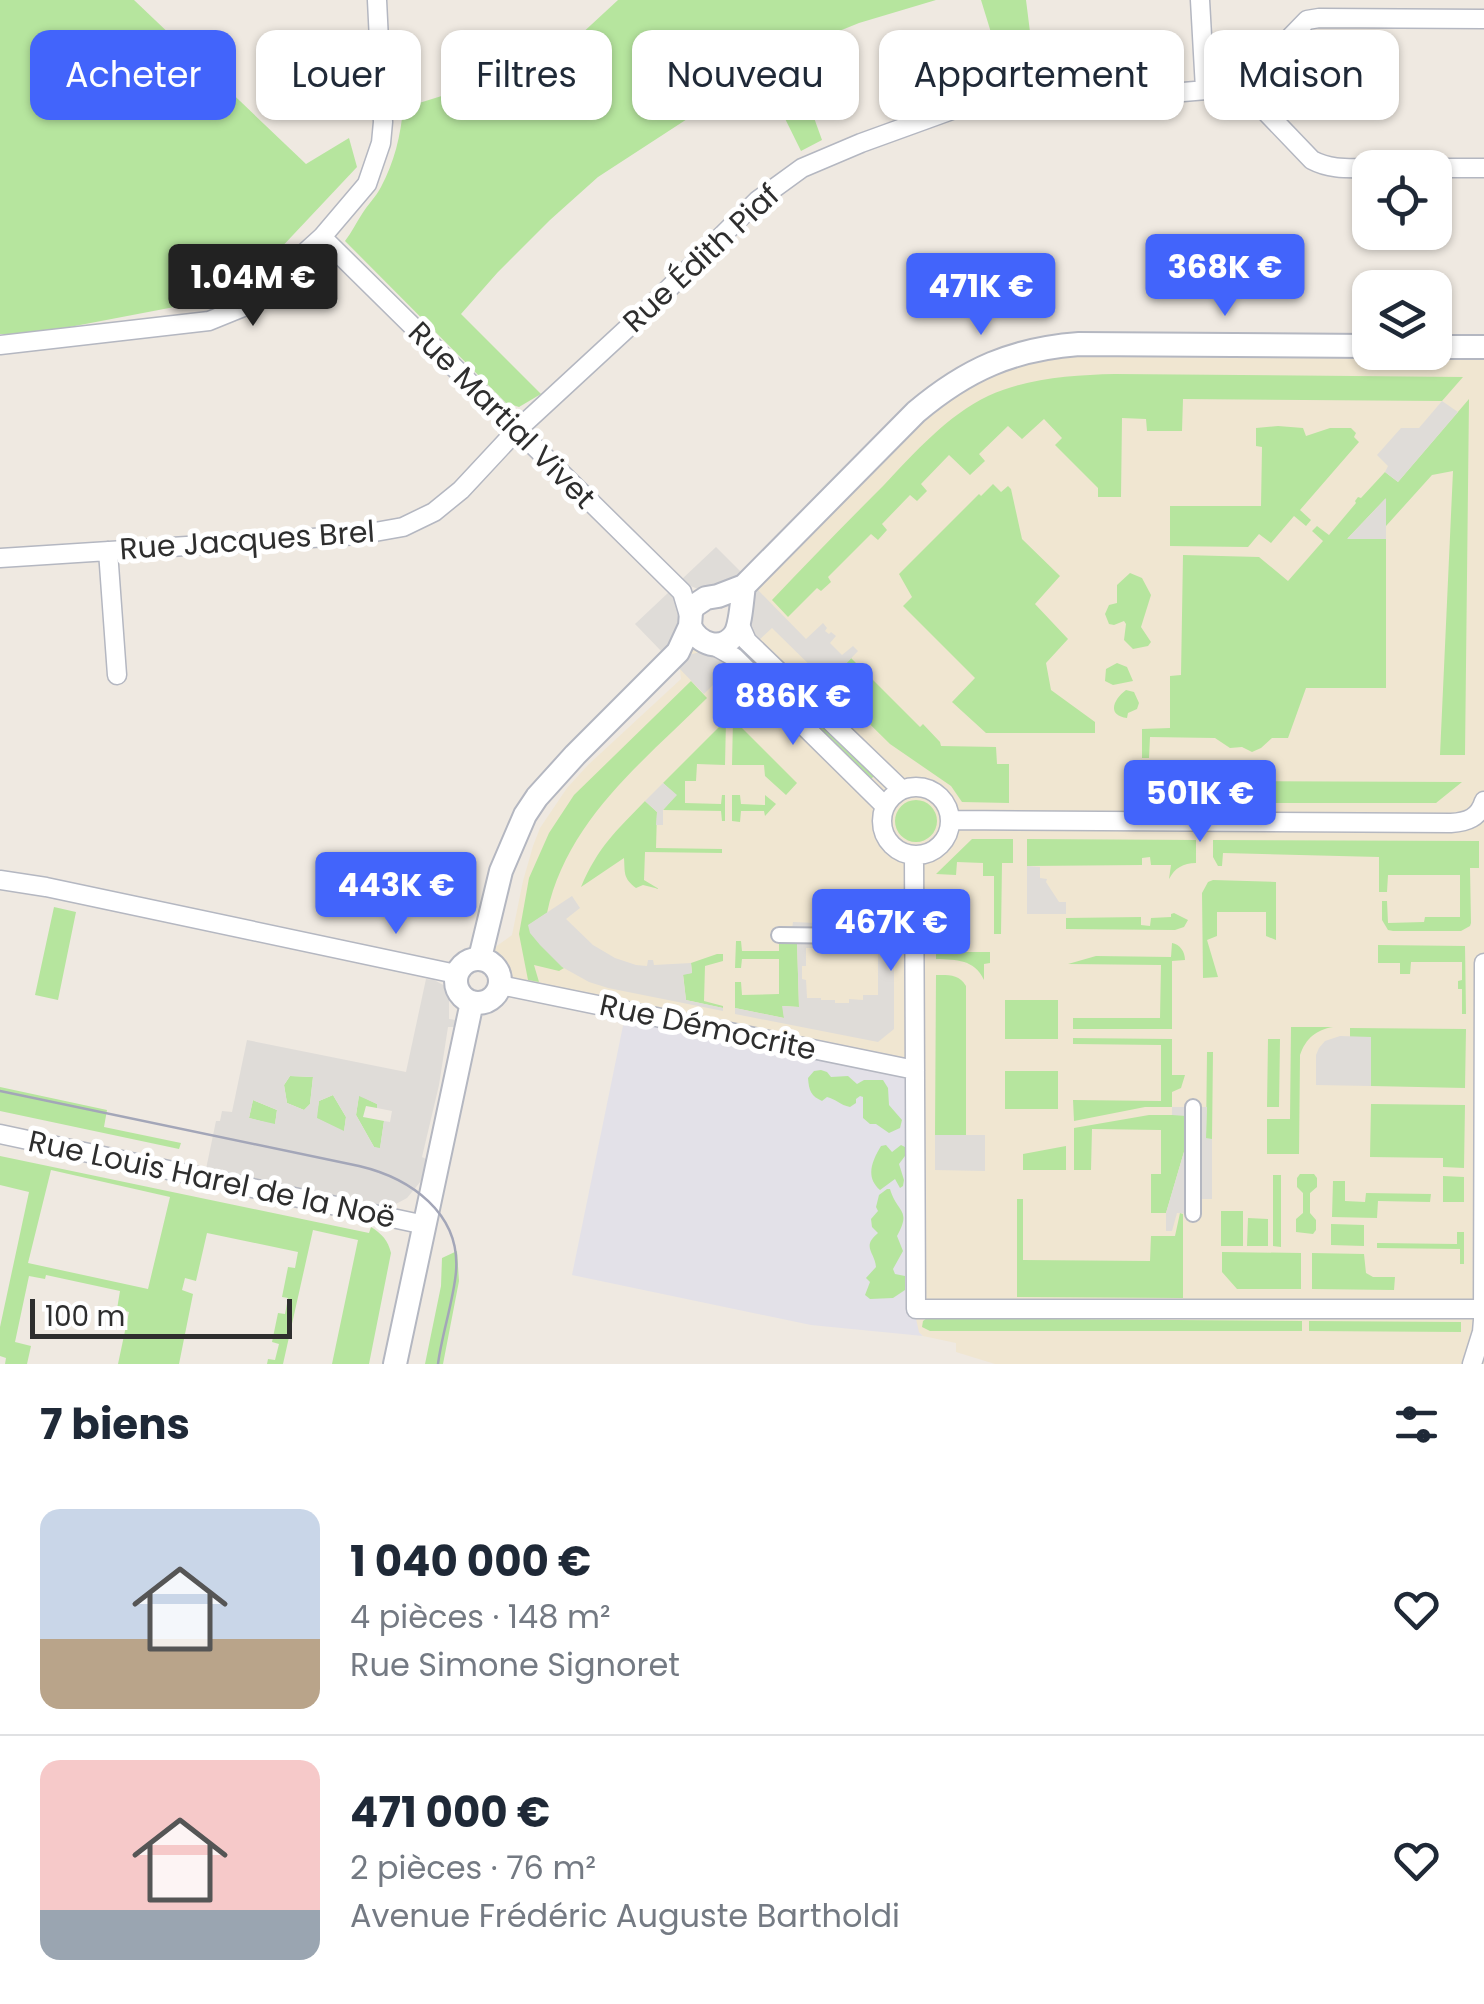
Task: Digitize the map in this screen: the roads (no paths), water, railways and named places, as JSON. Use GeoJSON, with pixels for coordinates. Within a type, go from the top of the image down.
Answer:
{"type":"FeatureCollection","features":[{"type":"Feature","properties":{"kind":"street"},"geometry":{"type":"LineString","coordinates":[[0,344],[209,321],[246,306],[322,237],[367,184],[381,143],[384,122],[377,0]]}},
{"type":"Feature","properties":{"kind":"street"},"geometry":{"type":"LineString","coordinates":[[1200,0],[1204,71]]}},
{"type":"Feature","properties":{"kind":"street"},"geometry":{"type":"LineString","coordinates":[[1297,30],[1307,20],[1319,18],[1484,20]]}},
{"type":"Feature","properties":{"kind":"street","name":"Rue Édith Piaf"},"geometry":{"type":"LineString","coordinates":[[516,431],[758,200],[802,168],[988,97],[1021,92],[1204,89]]}},
{"type":"Feature","properties":{"kind":"street"},"geometry":{"type":"LineString","coordinates":[[1274,120],[1312,160],[1324,166],[1352,168]]}},
{"type":"Feature","properties":{"kind":"street"},"geometry":{"type":"LineString","coordinates":[[1452,168],[1484,168]]}},
{"type":"Feature","properties":{"kind":"street","name":"Rue Martial Vivet"},"geometry":{"type":"LineString","coordinates":[[322,237],[682,592],[700,633]]}},
{"type":"Feature","properties":{"kind":"street"},"geometry":{"type":"LineString","coordinates":[[885,806],[734,657],[700,633],[694,606],[744,586],[916,412],[963,377],[1000,359],[1044,347],[1079,344],[1352,346]]}},
{"type":"Feature","properties":{"kind":"street"},"geometry":{"type":"LineString","coordinates":[[1452,346],[1484,347]]}},
{"type":"Feature","properties":{"kind":"street","name":"Rue Jacques Brel"},"geometry":{"type":"LineString","coordinates":[[0,558],[358,535],[403,527],[434,512],[460,490],[516,431]]}},
{"type":"Feature","properties":{"kind":"street"},"geometry":{"type":"LineString","coordinates":[[108,551],[117,675]]}},
{"type":"Feature","properties":{"kind":"street"},"geometry":{"type":"LineString","coordinates":[[700,633],[724,643],[730,639],[737,629],[744,586]]}},
{"type":"Feature","properties":{"kind":"street"},"geometry":{"type":"LineString","coordinates":[[682,592],[729,601],[747,641],[902,790]]}},
{"type":"Feature","properties":{"kind":"street"},"geometry":{"type":"LineString","coordinates":[[480,958],[501,871],[536,797],[700,633]]}},
{"type":"Feature","properties":{"kind":"street"},"geometry":{"type":"LineString","coordinates":[[917,787],[932,791],[943,801],[950,820],[948,832],[942,843],[926,853],[898,850],[886,837],[882,824],[885,806],[902,790],[917,787]]}},
{"type":"Feature","properties":{"kind":"street"},"geometry":{"type":"LineString","coordinates":[[950,820],[1451,823],[1469,820],[1484,801]]}},
{"type":"Feature","properties":{"kind":"street"},"geometry":{"type":"LineString","coordinates":[[914,854],[916,1309],[1483,1313]]}},
{"type":"Feature","properties":{"kind":"street"},"geometry":{"type":"LineString","coordinates":[[0,880],[456,974]]}},
{"type":"Feature","properties":{"kind":"street"},"geometry":{"type":"LineString","coordinates":[[780,934],[856,936],[856,929],[894,929]]}},
{"type":"Feature","properties":{"kind":"street"},"geometry":{"type":"LineString","coordinates":[[480,958],[493,964],[500,985],[494,997],[472,1002],[457,988],[456,974],[468,960],[480,958]]}},
{"type":"Feature","properties":{"kind":"street"},"geometry":{"type":"LineString","coordinates":[[1472,1364],[1482,1332],[1483,1313],[1484,964]]}},
{"type":"Feature","properties":{"kind":"street","name":"Rue Démocrite"},"geometry":{"type":"LineString","coordinates":[[500,985],[915,1070]]}},
{"type":"Feature","properties":{"kind":"street"},"geometry":{"type":"LineString","coordinates":[[395,1364],[472,1002]]}},
{"type":"Feature","properties":{"kind":"street"},"geometry":{"type":"LineString","coordinates":[[1193,1108],[1193,1214]]}},
{"type":"Feature","properties":{"kind":"street","name":"Rue Louis Harel de la Noë"},"geometry":{"type":"LineString","coordinates":[[0,1134],[425,1225]]}},
{"type":"Feature","properties":{"kind":"tram line"},"geometry":{"type":"LineString","coordinates":[[0,1091],[359,1166],[413,1189],[441,1216],[455,1251],[455,1284],[438,1364]]}}]}
